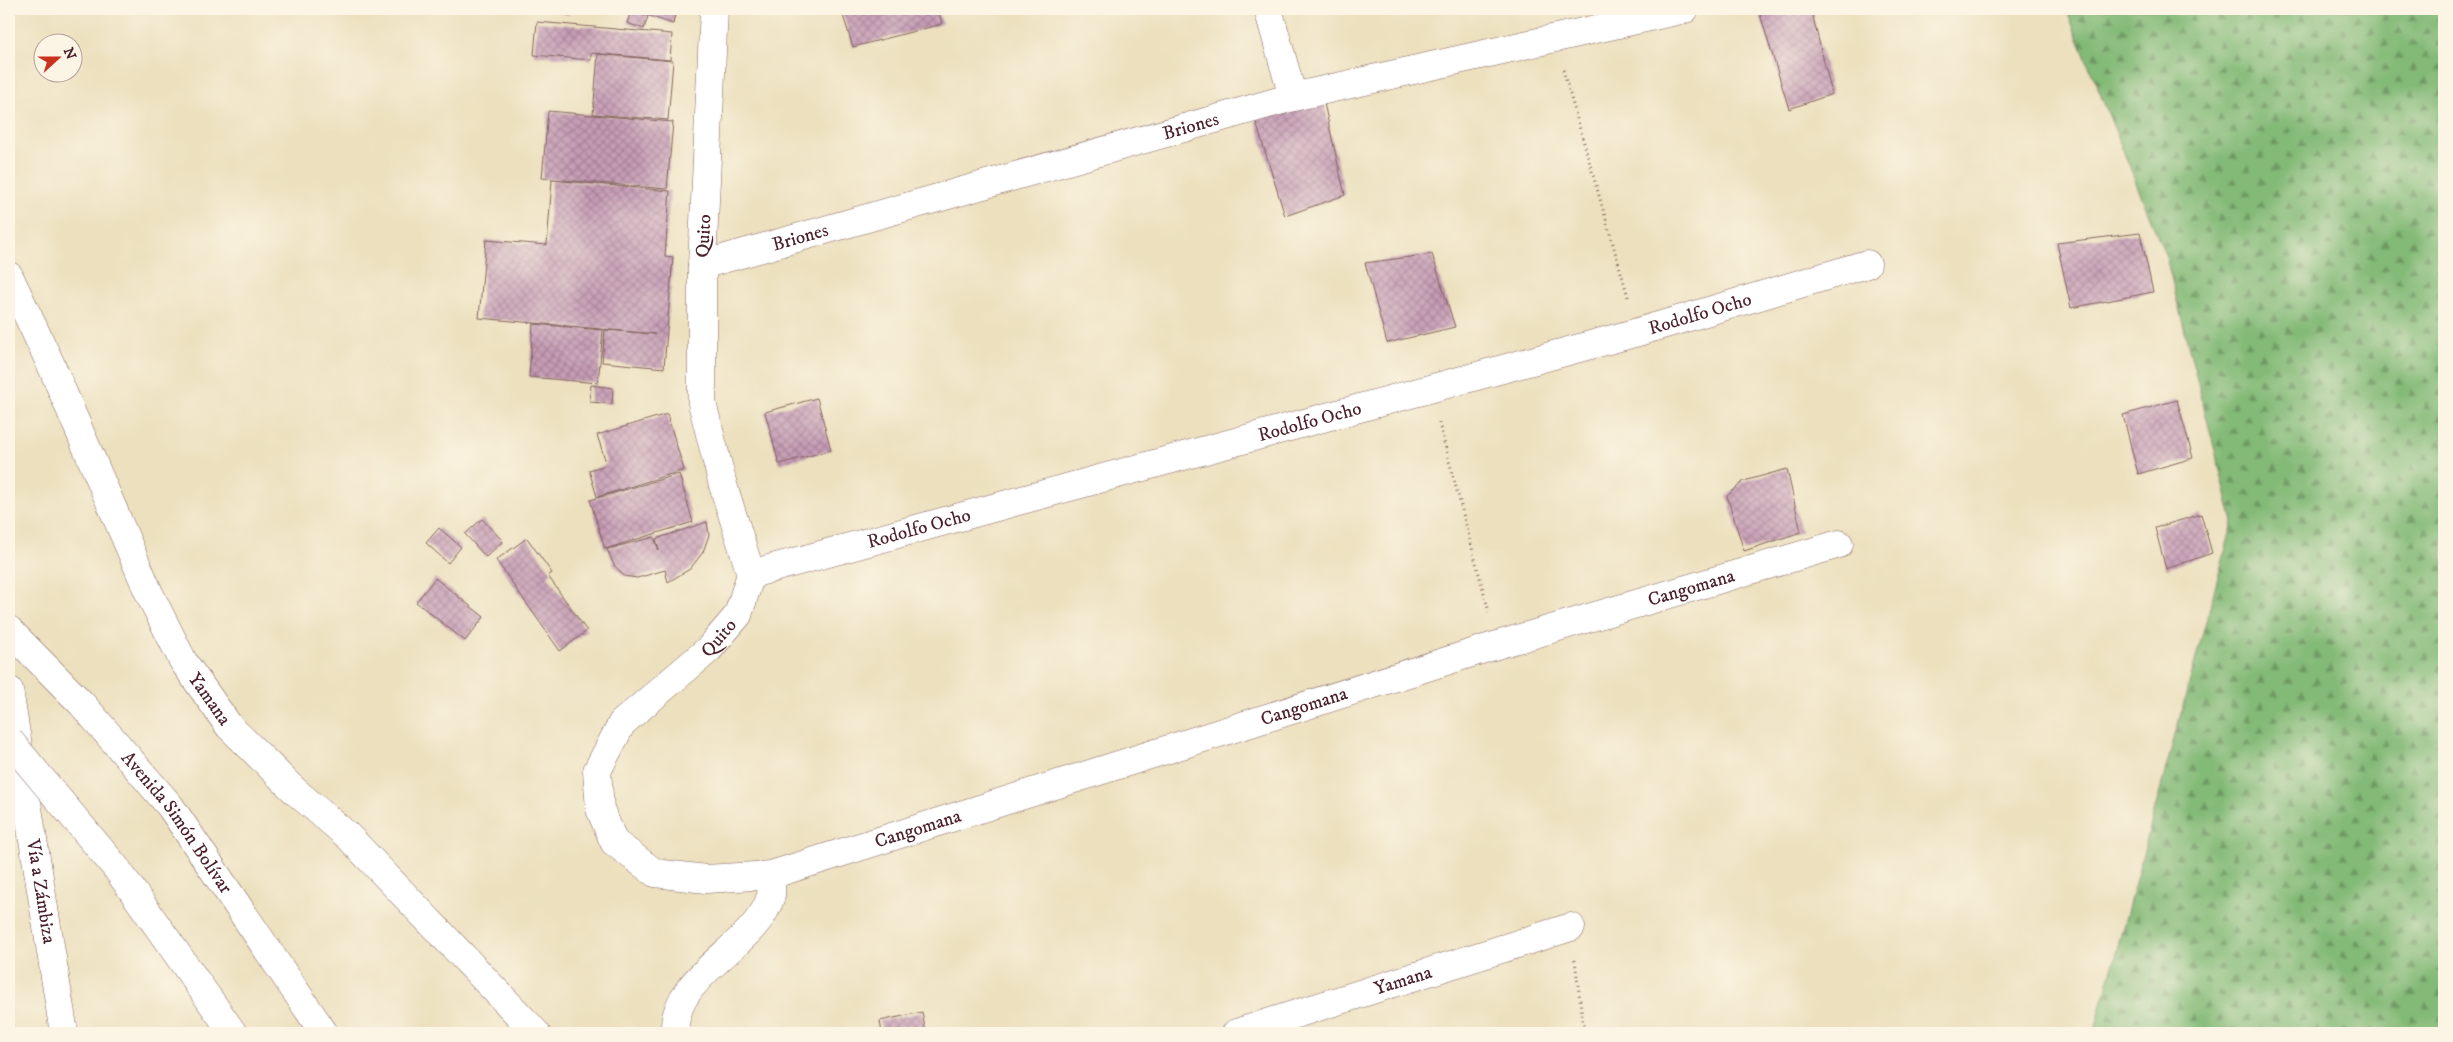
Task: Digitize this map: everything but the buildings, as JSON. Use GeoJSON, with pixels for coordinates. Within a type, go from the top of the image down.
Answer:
{"type":"FeatureCollection","features":[{"type":"Feature","properties":{"kind":"main road","name":"Quito"},"geometry":{"type":"LineString","coordinates":[[714,9],[702,265],[702,403],[723,485],[751,574],[738,615],[709,649],[622,723],[597,771],[600,809],[614,842],[655,874],[706,878],[770,875]]}},
{"type":"Feature","properties":{"kind":"main road"},"geometry":{"type":"LineString","coordinates":[[1268,9],[1293,97]]}},
{"type":"Feature","properties":{"kind":"main road","name":"Briones"},"geometry":{"type":"LineString","coordinates":[[702,265],[1293,97],[1685,9]]}},
{"type":"Feature","properties":{"kind":"main road","name":"Rodolfo Ocho"},"geometry":{"type":"LineString","coordinates":[[751,574],[1638,332],[1867,264]]}},
{"type":"Feature","properties":{"kind":"main road","name":"Yamana"},"geometry":{"type":"LineString","coordinates":[[9,276],[52,367],[150,593],[183,661],[229,726],[295,791],[348,836],[536,1033]]}},
{"type":"Feature","properties":{"kind":"main road","name":"Cangomana"},"geometry":{"type":"LineString","coordinates":[[770,875],[1497,645],[1838,544]]}},
{"type":"Feature","properties":{"kind":"main road","name":"Avenida Simón Bolívar"},"geometry":{"type":"LineString","coordinates":[[9,630],[82,704],[170,806],[324,1033]]}},
{"type":"Feature","properties":{"kind":"main road","name":"Vía a Zámbiza"},"geometry":{"type":"LineString","coordinates":[[9,690],[64,1033]]}},
{"type":"Feature","properties":{"kind":"main road"},"geometry":{"type":"LineString","coordinates":[[9,740],[117,869],[234,1033]]}},
{"type":"Feature","properties":{"kind":"main road"},"geometry":{"type":"LineString","coordinates":[[675,1033],[678,1008],[708,967],[750,931],[762,914],[771,894],[770,875]]}},
{"type":"Feature","properties":{"kind":"main road","name":"Yamana"},"geometry":{"type":"LineString","coordinates":[[1236,1033],[1571,927]]}},
{"type":"Feature","properties":{"kind":"path"},"geometry":{"type":"LineString","coordinates":[[1554,38],[1638,332]]}},
{"type":"Feature","properties":{"kind":"path"},"geometry":{"type":"LineString","coordinates":[[1430,388],[1497,645]]}},
{"type":"Feature","properties":{"kind":"path"},"geometry":{"type":"LineString","coordinates":[[1571,927],[1584,1033]]}},
{"type":"Feature","properties":{"kind":"green space"},"geometry":{"type":"Polygon","coordinates":[[[2066,9],[2444,9],[2444,1033],[2097,1033],[2095,1030],[2233,522],[2166,257],[2066,9]]]}}]}
